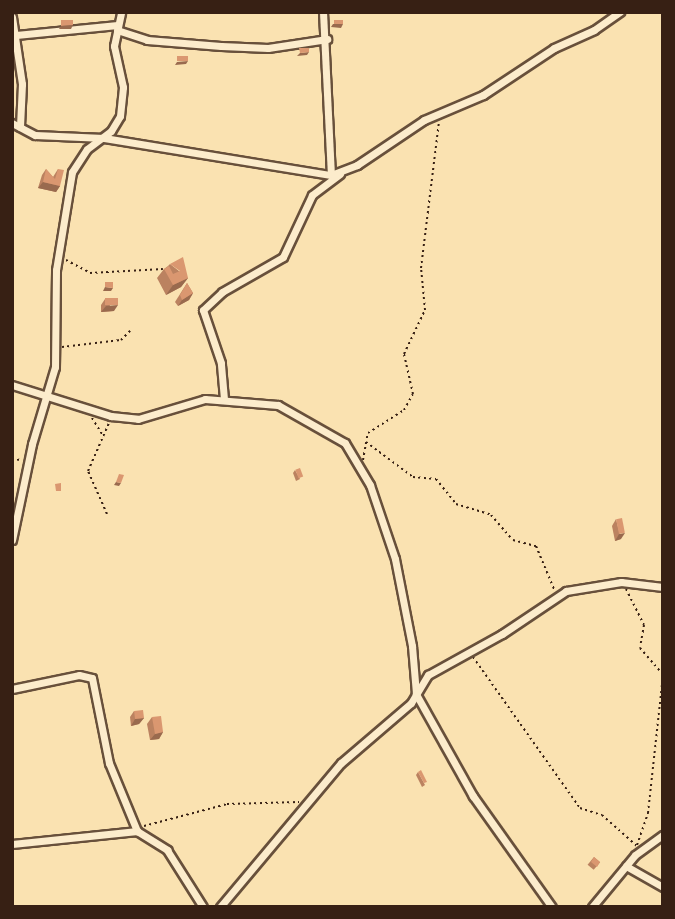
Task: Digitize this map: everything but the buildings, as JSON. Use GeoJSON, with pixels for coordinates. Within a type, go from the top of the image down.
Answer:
{"type":"FeatureCollection","features":[{"type":"Feature","properties":{"kind":"street"},"geometry":{"type":"LineString","coordinates":[[12,540],[22,506],[32,444],[57,347],[58,254],[72,172],[87,149],[104,138],[117,124],[122,104],[114,46],[121,12]]}},
{"type":"Feature","properties":{"kind":"street"},"geometry":{"type":"LineString","coordinates":[[323,12],[327,39],[331,175]]}},
{"type":"Feature","properties":{"kind":"street"},"geometry":{"type":"LineString","coordinates":[[224,399],[221,363],[203,310],[222,292],[283,257],[312,195],[411,127],[483,96],[554,48],[594,30],[620,12]]}},
{"type":"Feature","properties":{"kind":"street"},"geometry":{"type":"LineString","coordinates":[[12,17],[22,84],[20,127]]}},
{"type":"Feature","properties":{"kind":"street"},"geometry":{"type":"LineString","coordinates":[[16,35],[117,28],[147,40],[268,48],[327,39]]}},
{"type":"Feature","properties":{"kind":"street"},"geometry":{"type":"LineString","coordinates":[[12,122],[35,135],[104,138],[331,175],[344,171]]}},
{"type":"Feature","properties":{"kind":"street"},"geometry":{"type":"LineString","coordinates":[[12,385],[111,416],[144,419],[186,401],[224,399],[289,410],[345,443],[362,466],[402,585],[416,694],[472,796],[552,907]]}},
{"type":"Feature","properties":{"kind":"street"},"geometry":{"type":"LineString","coordinates":[[12,505],[22,506]]}},
{"type":"Feature","properties":{"kind":"street"},"geometry":{"type":"LineString","coordinates":[[220,907],[341,763],[416,694],[428,675],[518,624],[557,595],[595,584],[626,582],[663,587]]}},
{"type":"Feature","properties":{"kind":"street"},"geometry":{"type":"LineString","coordinates":[[12,689],[79,675],[92,678],[109,763],[137,829],[167,850],[203,907]]}},
{"type":"Feature","properties":{"kind":"street"},"geometry":{"type":"LineString","coordinates":[[12,844],[137,829]]}},
{"type":"Feature","properties":{"kind":"street"},"geometry":{"type":"LineString","coordinates":[[592,907],[639,848],[663,835]]}},
{"type":"Feature","properties":{"kind":"street"},"geometry":{"type":"LineString","coordinates":[[625,866],[663,887]]}},
{"type":"Feature","properties":{"kind":"path"},"geometry":{"type":"LineString","coordinates":[[362,466],[368,433],[408,407],[413,394],[404,354],[425,310],[421,268],[440,114]]}},
{"type":"Feature","properties":{"kind":"path"},"geometry":{"type":"LineString","coordinates":[[58,254],[90,273],[163,269]]}},
{"type":"Feature","properties":{"kind":"path"},"geometry":{"type":"LineString","coordinates":[[57,347],[121,340],[130,331]]}},
{"type":"Feature","properties":{"kind":"path"},"geometry":{"type":"LineString","coordinates":[[83,407],[105,438]]}},
{"type":"Feature","properties":{"kind":"path"},"geometry":{"type":"LineString","coordinates":[[107,514],[88,471],[105,438],[111,416]]}},
{"type":"Feature","properties":{"kind":"path"},"geometry":{"type":"LineString","coordinates":[[365,441],[413,477],[436,478],[456,504],[491,515],[513,540],[536,547],[557,595]]}},
{"type":"Feature","properties":{"kind":"path"},"geometry":{"type":"LineString","coordinates":[[468,651],[580,808],[602,815],[639,848],[648,813],[663,675],[640,648],[644,625],[629,600],[626,582]]}},
{"type":"Feature","properties":{"kind":"path"},"geometry":{"type":"LineString","coordinates":[[137,829],[227,804],[263,806],[310,799]]}}]}
